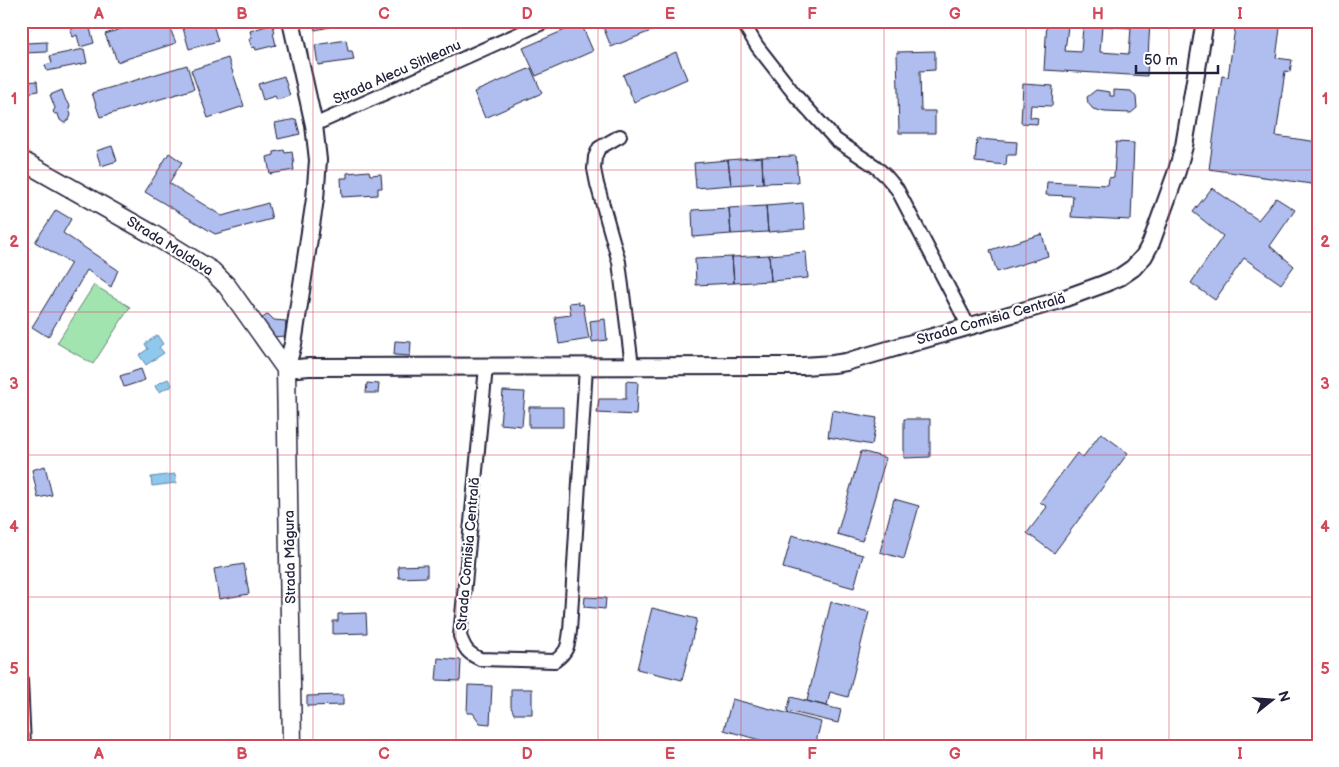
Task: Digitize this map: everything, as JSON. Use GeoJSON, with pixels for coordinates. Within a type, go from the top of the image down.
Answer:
{"type":"FeatureCollection","features":[{"type":"Feature","properties":{"kind":"main road","name":"Strada Moldova"},"geometry":{"type":"LineString","coordinates":[[21,160],[152,234],[212,271],[227,286],[286,369]]}},
{"type":"Feature","properties":{"kind":"main road","name":"Strada Măgura"},"geometry":{"type":"LineString","coordinates":[[286,369],[292,746]]}},
{"type":"Feature","properties":{"kind":"street"},"geometry":{"type":"LineString","coordinates":[[286,369],[293,344],[315,199],[318,160],[314,126],[291,21]]}},
{"type":"Feature","properties":{"kind":"street","name":"Strada Alecu Sihleanu"},"geometry":{"type":"LineString","coordinates":[[314,126],[547,21]]}},
{"type":"Feature","properties":{"kind":"street"},"geometry":{"type":"LineString","coordinates":[[742,21],[757,46],[796,96],[836,140],[875,166],[897,190],[969,327]]}},
{"type":"Feature","properties":{"kind":"street","name":"Strada Comisia Centrală"},"geometry":{"type":"LineString","coordinates":[[286,369],[309,367],[803,366],[833,364],[969,327],[1057,301],[1101,285],[1120,277],[1133,268],[1152,243],[1164,212],[1184,146],[1205,21]]}},
{"type":"Feature","properties":{"kind":"street"},"geometry":{"type":"LineString","coordinates":[[620,136],[599,148],[594,157],[594,168],[596,184],[619,262],[632,366]]}},
{"type":"Feature","properties":{"kind":"street","name":"Strada Comisia Centrală"},"geometry":{"type":"LineString","coordinates":[[486,367],[460,636],[470,654],[480,659],[556,661],[568,646],[570,630],[586,367]]}},
{"type":"Feature","properties":{"kind":"street"},"geometry":{"type":"LineString","coordinates":[[21,680],[24,746]]}},
{"type":"Feature","properties":{"kind":"green space"},"geometry":{"type":"Polygon","coordinates":[[[94,285],[130,307],[93,364],[57,343],[94,285]]]}},
{"type":"Feature","properties":{"kind":"water"},"geometry":{"type":"Polygon","coordinates":[[[157,335],[163,344],[159,347],[164,353],[146,365],[139,355],[148,349],[145,344],[157,335]]]}},
{"type":"Feature","properties":{"kind":"water"},"geometry":{"type":"Polygon","coordinates":[[[168,379],[172,385],[170,388],[168,387],[160,392],[157,390],[155,386],[157,384],[168,379]]]}},
{"type":"Feature","properties":{"kind":"water"},"geometry":{"type":"Polygon","coordinates":[[[175,474],[176,483],[152,486],[151,477],[175,474]]]}},
{"type":"Feature","properties":{"kind":"building"},"geometry":{"type":"Polygon","coordinates":[[[70,21],[88,21],[94,43],[80,47],[77,35],[73,37],[70,21]]]}},
{"type":"Feature","properties":{"kind":"building"},"geometry":{"type":"Polygon","coordinates":[[[145,21],[167,21],[176,43],[117,62],[112,46],[110,47],[105,34],[145,21]]]}},
{"type":"Feature","properties":{"kind":"building"},"geometry":{"type":"Polygon","coordinates":[[[181,21],[212,21],[218,41],[189,49],[181,21]]]}},
{"type":"Feature","properties":{"kind":"building"},"geometry":{"type":"Polygon","coordinates":[[[311,21],[329,21],[330,27],[315,30],[311,21]]]}},
{"type":"Feature","properties":{"kind":"building"},"geometry":{"type":"Polygon","coordinates":[[[480,21],[493,21],[482,25],[480,21]]]}},
{"type":"Feature","properties":{"kind":"building"},"geometry":{"type":"Polygon","coordinates":[[[601,21],[664,21],[666,25],[611,47],[601,21]]]}},
{"type":"Feature","properties":{"kind":"building"},"geometry":{"type":"Polygon","coordinates":[[[1003,21],[1023,21],[1022,24],[1003,21]]]}},
{"type":"Feature","properties":{"kind":"building"},"geometry":{"type":"Polygon","coordinates":[[[1047,21],[1150,21],[1147,76],[1044,70],[1047,21]],[[1068,26],[1065,51],[1081,52],[1083,27],[1068,26]],[[1102,26],[1100,52],[1129,54],[1131,28],[1102,26]]]}},
{"type":"Feature","properties":{"kind":"building"},"geometry":{"type":"Polygon","coordinates":[[[1236,21],[1281,21],[1276,58],[1292,60],[1290,72],[1285,71],[1276,136],[1318,142],[1318,185],[1209,169],[1222,76],[1228,77],[1236,21]]]}},
{"type":"Feature","properties":{"kind":"building"},"geometry":{"type":"Polygon","coordinates":[[[581,23],[593,51],[536,76],[523,48],[581,23]]]}},
{"type":"Feature","properties":{"kind":"building"},"geometry":{"type":"Polygon","coordinates":[[[273,24],[276,45],[256,50],[255,47],[252,48],[249,39],[252,38],[250,31],[273,24]]]}},
{"type":"Feature","properties":{"kind":"building"},"geometry":{"type":"Polygon","coordinates":[[[346,40],[348,51],[352,51],[354,60],[318,65],[315,45],[346,40]]]}},
{"type":"Feature","properties":{"kind":"building"},"geometry":{"type":"Polygon","coordinates":[[[47,42],[47,52],[25,53],[25,43],[47,42]]]}},
{"type":"Feature","properties":{"kind":"building"},"geometry":{"type":"Polygon","coordinates":[[[84,49],[87,63],[47,71],[45,65],[52,63],[50,56],[84,49]]]}},
{"type":"Feature","properties":{"kind":"building"},"geometry":{"type":"Polygon","coordinates":[[[935,51],[935,70],[920,71],[921,111],[935,111],[935,133],[899,133],[897,52],[935,51]]]}},
{"type":"Feature","properties":{"kind":"building"},"geometry":{"type":"Polygon","coordinates":[[[676,52],[687,79],[634,102],[623,75],[676,52]]]}},
{"type":"Feature","properties":{"kind":"building"},"geometry":{"type":"Polygon","coordinates":[[[228,58],[244,106],[208,118],[191,70],[228,58]]]}},
{"type":"Feature","properties":{"kind":"building"},"geometry":{"type":"Polygon","coordinates":[[[187,65],[194,89],[100,117],[92,93],[187,65]]]}},
{"type":"Feature","properties":{"kind":"building"},"geometry":{"type":"Polygon","coordinates":[[[531,68],[542,93],[485,118],[474,92],[531,68]]]}},
{"type":"Feature","properties":{"kind":"building"},"geometry":{"type":"Polygon","coordinates":[[[284,76],[290,96],[277,100],[275,96],[263,100],[258,84],[284,76]]]}},
{"type":"Feature","properties":{"kind":"building"},"geometry":{"type":"Polygon","coordinates":[[[37,81],[38,91],[28,93],[26,82],[37,81]]]}},
{"type":"Feature","properties":{"kind":"building"},"geometry":{"type":"Polygon","coordinates":[[[1023,84],[1053,86],[1052,106],[1031,105],[1030,117],[1038,118],[1037,124],[1021,123],[1023,84]]]}},
{"type":"Feature","properties":{"kind":"building"},"geometry":{"type":"Polygon","coordinates":[[[62,90],[66,101],[70,105],[71,115],[69,120],[64,123],[60,120],[58,114],[53,112],[55,108],[50,95],[62,90]]]}},
{"type":"Feature","properties":{"kind":"building"},"geometry":{"type":"Polygon","coordinates":[[[1096,90],[1110,92],[1110,96],[1114,96],[1114,90],[1131,91],[1136,97],[1137,108],[1131,113],[1105,112],[1093,109],[1088,103],[1087,97],[1096,90]]]}},
{"type":"Feature","properties":{"kind":"building"},"geometry":{"type":"Polygon","coordinates":[[[296,119],[300,134],[278,139],[275,123],[296,119]]]}},
{"type":"Feature","properties":{"kind":"building"},"geometry":{"type":"Polygon","coordinates":[[[977,139],[1017,142],[1016,155],[1007,155],[1006,165],[975,162],[977,139]]]}},
{"type":"Feature","properties":{"kind":"building"},"geometry":{"type":"Polygon","coordinates":[[[1116,142],[1134,143],[1131,220],[1071,217],[1073,196],[1046,195],[1047,182],[1108,185],[1109,178],[1114,177],[1116,142]]]}},
{"type":"Feature","properties":{"kind":"building"},"geometry":{"type":"Polygon","coordinates":[[[112,146],[117,161],[101,166],[96,151],[112,146]]]}},
{"type":"Feature","properties":{"kind":"building"},"geometry":{"type":"Polygon","coordinates":[[[284,150],[285,153],[292,152],[294,170],[270,174],[267,157],[274,155],[274,152],[284,150]]]}},
{"type":"Feature","properties":{"kind":"building"},"geometry":{"type":"Polygon","coordinates":[[[169,153],[182,162],[169,183],[222,216],[268,203],[272,219],[215,234],[145,192],[169,153]]]}},
{"type":"Feature","properties":{"kind":"building"},"geometry":{"type":"Polygon","coordinates":[[[796,156],[798,182],[763,183],[762,157],[796,156]]]}},
{"type":"Feature","properties":{"kind":"building"},"geometry":{"type":"Polygon","coordinates":[[[762,157],[763,183],[731,185],[728,160],[762,157]]]}},
{"type":"Feature","properties":{"kind":"building"},"geometry":{"type":"Polygon","coordinates":[[[728,160],[731,185],[696,188],[694,163],[728,160]]]}},
{"type":"Feature","properties":{"kind":"building"},"geometry":{"type":"Polygon","coordinates":[[[369,171],[370,175],[381,174],[382,188],[378,188],[378,195],[342,197],[341,178],[347,178],[347,173],[369,171]]]}},
{"type":"Feature","properties":{"kind":"building"},"geometry":{"type":"Polygon","coordinates":[[[1212,188],[1258,220],[1276,198],[1295,210],[1270,246],[1294,266],[1281,284],[1244,258],[1215,300],[1191,283],[1223,236],[1193,212],[1212,188]]]}},
{"type":"Feature","properties":{"kind":"building"},"geometry":{"type":"Polygon","coordinates":[[[803,203],[805,229],[768,232],[766,206],[803,203]]]}},
{"type":"Feature","properties":{"kind":"building"},"geometry":{"type":"Polygon","coordinates":[[[766,206],[768,232],[731,234],[729,208],[766,206]]]}},
{"type":"Feature","properties":{"kind":"building"},"geometry":{"type":"Polygon","coordinates":[[[729,208],[731,234],[693,237],[692,210],[729,208]]]}},
{"type":"Feature","properties":{"kind":"building"},"geometry":{"type":"Polygon","coordinates":[[[56,210],[71,219],[63,233],[118,270],[111,287],[87,270],[48,337],[32,327],[71,263],[35,242],[56,210]]]}},
{"type":"Feature","properties":{"kind":"building"},"geometry":{"type":"Polygon","coordinates":[[[1042,234],[1048,256],[997,272],[990,250],[1042,234]]]}},
{"type":"Feature","properties":{"kind":"building"},"geometry":{"type":"Polygon","coordinates":[[[806,252],[808,278],[771,281],[769,255],[806,252]]]}},
{"type":"Feature","properties":{"kind":"building"},"geometry":{"type":"Polygon","coordinates":[[[769,255],[771,281],[734,283],[732,257],[769,255]]]}},
{"type":"Feature","properties":{"kind":"building"},"geometry":{"type":"Polygon","coordinates":[[[732,257],[734,283],[696,285],[695,259],[732,257]]]}},
{"type":"Feature","properties":{"kind":"building"},"geometry":{"type":"Polygon","coordinates":[[[578,302],[579,305],[583,304],[589,339],[559,344],[555,317],[571,315],[569,303],[578,302]]]}},
{"type":"Feature","properties":{"kind":"building"},"geometry":{"type":"Polygon","coordinates":[[[268,314],[274,320],[286,321],[285,336],[273,337],[260,320],[268,314]]]}},
{"type":"Feature","properties":{"kind":"building"},"geometry":{"type":"Polygon","coordinates":[[[605,319],[607,340],[592,342],[590,321],[605,319]]]}},
{"type":"Feature","properties":{"kind":"building"},"geometry":{"type":"Polygon","coordinates":[[[395,341],[411,342],[410,356],[394,355],[395,341]]]}},
{"type":"Feature","properties":{"kind":"building"},"geometry":{"type":"Polygon","coordinates":[[[141,369],[145,380],[124,387],[120,376],[141,369]]]}},
{"type":"Feature","properties":{"kind":"building"},"geometry":{"type":"Polygon","coordinates":[[[626,381],[638,382],[636,415],[597,413],[599,399],[626,399],[626,381]]]}},
{"type":"Feature","properties":{"kind":"building"},"geometry":{"type":"Polygon","coordinates":[[[367,383],[379,384],[378,393],[366,393],[367,383]]]}},
{"type":"Feature","properties":{"kind":"building"},"geometry":{"type":"Polygon","coordinates":[[[503,391],[525,392],[522,426],[500,424],[503,391]]]}},
{"type":"Feature","properties":{"kind":"building"},"geometry":{"type":"Polygon","coordinates":[[[529,407],[563,407],[563,427],[529,427],[529,407]]]}},
{"type":"Feature","properties":{"kind":"building"},"geometry":{"type":"Polygon","coordinates":[[[832,410],[877,418],[872,445],[828,437],[832,410]]]}},
{"type":"Feature","properties":{"kind":"building"},"geometry":{"type":"Polygon","coordinates":[[[904,419],[930,419],[930,457],[904,458],[904,419]]]}},
{"type":"Feature","properties":{"kind":"building"},"geometry":{"type":"Polygon","coordinates":[[[1101,433],[1128,453],[1054,553],[1027,533],[1047,507],[1040,502],[1077,453],[1083,457],[1101,433]]]}},
{"type":"Feature","properties":{"kind":"building"},"geometry":{"type":"Polygon","coordinates":[[[861,451],[886,458],[862,541],[837,534],[861,451]]]}},
{"type":"Feature","properties":{"kind":"building"},"geometry":{"type":"Polygon","coordinates":[[[45,466],[52,495],[38,498],[32,470],[45,466]]]}},
{"type":"Feature","properties":{"kind":"building"},"geometry":{"type":"Polygon","coordinates":[[[894,499],[919,506],[904,559],[880,552],[894,499]]]}},
{"type":"Feature","properties":{"kind":"building"},"geometry":{"type":"Polygon","coordinates":[[[792,535],[863,555],[854,588],[783,568],[792,535]]]}},
{"type":"Feature","properties":{"kind":"building"},"geometry":{"type":"Polygon","coordinates":[[[244,564],[249,594],[219,599],[214,569],[244,564]]]}},
{"type":"Feature","properties":{"kind":"building"},"geometry":{"type":"Polygon","coordinates":[[[427,565],[427,577],[399,578],[398,566],[427,565]]]}},
{"type":"Feature","properties":{"kind":"building"},"geometry":{"type":"Polygon","coordinates":[[[585,597],[606,598],[605,609],[584,607],[585,597]]]}},
{"type":"Feature","properties":{"kind":"building"},"geometry":{"type":"Polygon","coordinates":[[[831,602],[869,612],[848,697],[830,692],[827,706],[807,701],[831,602]]]}},
{"type":"Feature","properties":{"kind":"building"},"geometry":{"type":"Polygon","coordinates":[[[652,608],[697,619],[682,680],[637,669],[652,608]]]}},
{"type":"Feature","properties":{"kind":"building"},"geometry":{"type":"Polygon","coordinates":[[[366,613],[367,633],[333,634],[333,621],[338,621],[338,614],[366,613]]]}},
{"type":"Feature","properties":{"kind":"building"},"geometry":{"type":"Polygon","coordinates":[[[438,658],[461,660],[460,681],[436,680],[438,658]]]}},
{"type":"Feature","properties":{"kind":"building"},"geometry":{"type":"Polygon","coordinates":[[[468,685],[492,686],[490,724],[480,723],[473,713],[467,713],[468,685]]]}},
{"type":"Feature","properties":{"kind":"building"},"geometry":{"type":"Polygon","coordinates":[[[511,689],[532,689],[532,714],[514,714],[511,707],[511,689]]]}},
{"type":"Feature","properties":{"kind":"building"},"geometry":{"type":"Polygon","coordinates":[[[343,695],[343,705],[307,706],[307,696],[343,695]]]}},
{"type":"Feature","properties":{"kind":"building"},"geometry":{"type":"Polygon","coordinates":[[[791,697],[841,710],[838,723],[787,711],[791,697]]]}},
{"type":"Feature","properties":{"kind":"building"},"geometry":{"type":"Polygon","coordinates":[[[732,699],[821,722],[815,746],[781,746],[724,730],[732,699]]]}}]}
